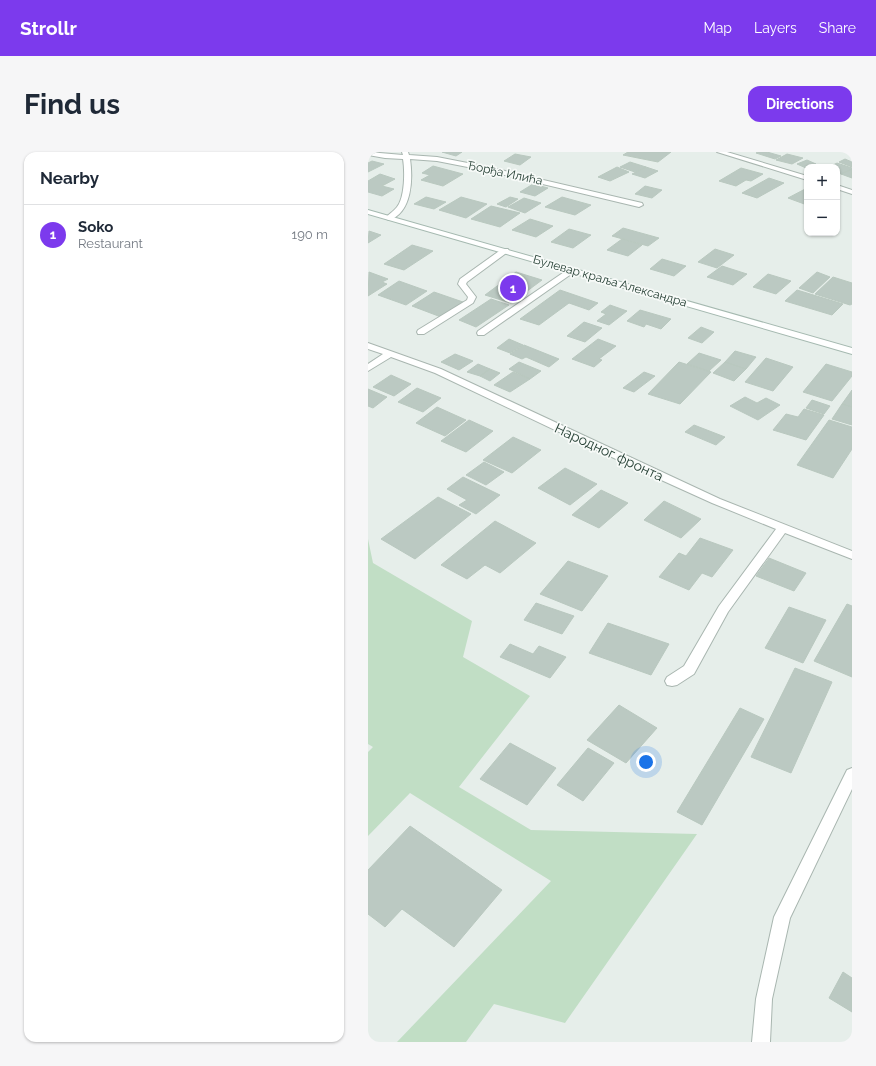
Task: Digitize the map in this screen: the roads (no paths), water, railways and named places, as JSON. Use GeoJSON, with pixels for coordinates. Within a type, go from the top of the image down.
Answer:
{"type":"FeatureCollection","features":[{"type":"Feature","properties":{"kind":"street"},"geometry":{"type":"LineString","coordinates":[[720,152],[804,177]]}},
{"type":"Feature","properties":{"kind":"street","name":"Ђорђа Илића"},"geometry":{"type":"LineString","coordinates":[[368,153],[382,157],[406,155],[432,158],[564,185],[639,205]]}},
{"type":"Feature","properties":{"kind":"street"},"geometry":{"type":"LineString","coordinates":[[389,218],[397,211],[403,200],[406,189],[406,155]]}},
{"type":"Feature","properties":{"kind":"street"},"geometry":{"type":"LineString","coordinates":[[840,188],[852,192]]}},
{"type":"Feature","properties":{"kind":"street","name":"Булевар краља Александра"},"geometry":{"type":"LineString","coordinates":[[368,212],[505,250],[852,351]]}},
{"type":"Feature","properties":{"kind":"street"},"geometry":{"type":"LineString","coordinates":[[421,332],[470,301],[472,297],[462,284],[463,281],[505,250]]}},
{"type":"Feature","properties":{"kind":"street"},"geometry":{"type":"LineString","coordinates":[[481,333],[574,270]]}},
{"type":"Feature","properties":{"kind":"street","name":"Народног фронта"},"geometry":{"type":"LineString","coordinates":[[368,346],[438,371],[716,501],[852,555]]}},
{"type":"Feature","properties":{"kind":"street"},"geometry":{"type":"LineString","coordinates":[[368,368],[390,354]]}},
{"type":"Feature","properties":{"kind":"street"},"geometry":{"type":"LineString","coordinates":[[672,682],[689,670],[723,609],[783,528]]}},
{"type":"Feature","properties":{"kind":"street"},"geometry":{"type":"LineString","coordinates":[[761,1042],[764,999],[782,917],[852,774]]}},
{"type":"Feature","properties":{"kind":"place","name":"Soko"},"geometry":{"type":"Point","coordinates":[513,288]}}]}
